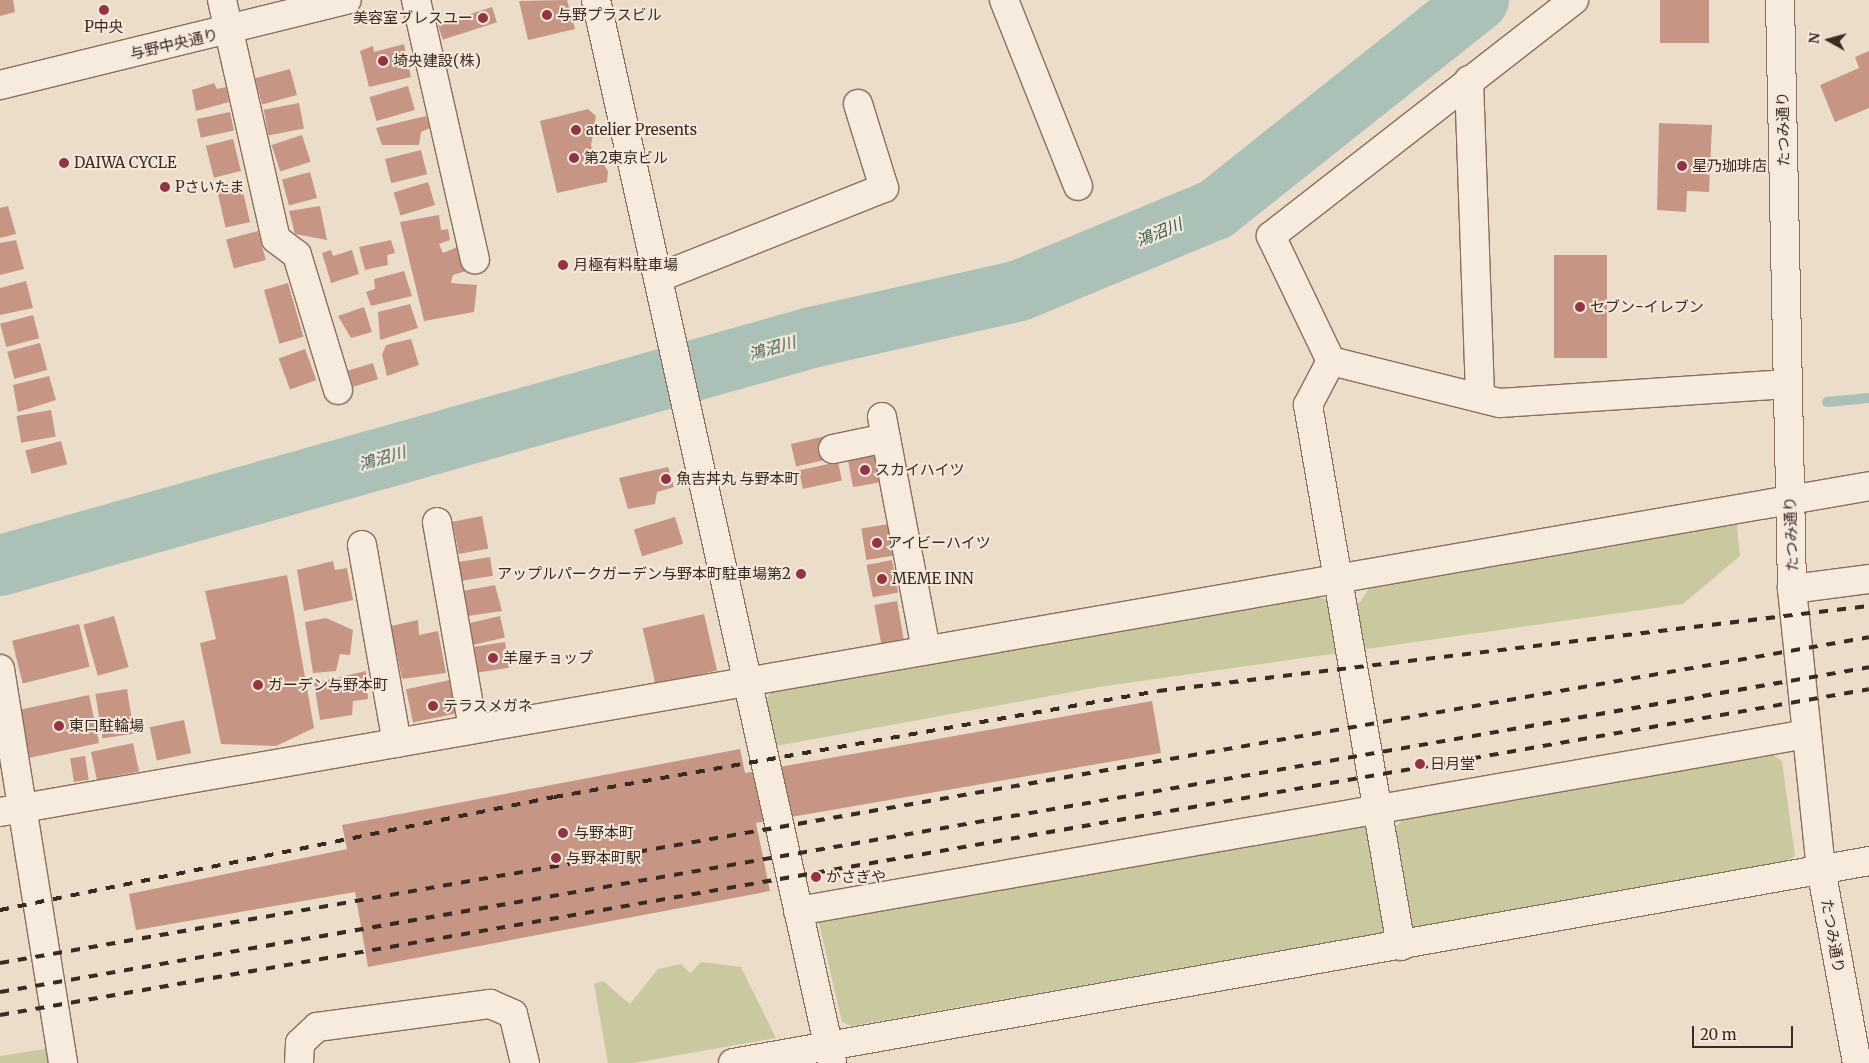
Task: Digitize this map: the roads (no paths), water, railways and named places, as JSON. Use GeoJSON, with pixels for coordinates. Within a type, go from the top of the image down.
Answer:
{"type":"FeatureCollection","features":[{"type":"Feature","properties":{"kind":"street"},"geometry":{"type":"LineString","coordinates":[[222,0],[276,239],[297,254],[338,390]]}},
{"type":"Feature","properties":{"kind":"street","name":"与野中央通り"},"geometry":{"type":"LineString","coordinates":[[0,86],[228,32],[347,0]]}},
{"type":"Feature","properties":{"kind":"street"},"geometry":{"type":"LineString","coordinates":[[416,0],[475,259]]}},
{"type":"Feature","properties":{"kind":"street"},"geometry":{"type":"LineString","coordinates":[[596,0],[670,324],[744,681],[831,1054]]}},
{"type":"Feature","properties":{"kind":"street"},"geometry":{"type":"LineString","coordinates":[[1004,0],[1078,186]]}},
{"type":"Feature","properties":{"kind":"street"},"geometry":{"type":"LineString","coordinates":[[1331,361],[1271,236],[1468,80],[1574,0]]}},
{"type":"Feature","properties":{"kind":"street","name":"たつみ通り"},"geometry":{"type":"LineString","coordinates":[[1780,0],[1792,589],[1821,869],[1857,1063]]}},
{"type":"Feature","properties":{"kind":"street"},"geometry":{"type":"LineString","coordinates":[[1468,80],[1480,398]]}},
{"type":"Feature","properties":{"kind":"street"},"geometry":{"type":"LineString","coordinates":[[660,278],[884,188],[858,104]]}},
{"type":"Feature","properties":{"kind":"street"},"geometry":{"type":"LineString","coordinates":[[1331,361],[1500,403],[1787,384]]}},
{"type":"Feature","properties":{"kind":"street"},"geometry":{"type":"LineString","coordinates":[[1331,361],[1308,406],[1340,579],[1401,946]]}},
{"type":"Feature","properties":{"kind":"street"},"geometry":{"type":"LineString","coordinates":[[833,449],[884,428],[926,649]]}},
{"type":"Feature","properties":{"kind":"street"},"geometry":{"type":"LineString","coordinates":[[11,810],[1869,486]]}},
{"type":"Feature","properties":{"kind":"street"},"geometry":{"type":"LineString","coordinates":[[437,522],[473,729]]}},
{"type":"Feature","properties":{"kind":"street"},"geometry":{"type":"LineString","coordinates":[[362,544],[397,743]]}},
{"type":"Feature","properties":{"kind":"street"},"geometry":{"type":"LineString","coordinates":[[1792,589],[1869,579]]}},
{"type":"Feature","properties":{"kind":"street"},"geometry":{"type":"LineString","coordinates":[[0,670],[11,810],[63,1063]]}},
{"type":"Feature","properties":{"kind":"street"},"geometry":{"type":"LineString","coordinates":[[798,912],[1808,734]]}},
{"type":"Feature","properties":{"kind":"street"},"geometry":{"type":"LineString","coordinates":[[733,1063],[831,1054],[1401,946],[1869,861]]}},
{"type":"Feature","properties":{"kind":"street"},"geometry":{"type":"LineString","coordinates":[[299,1063],[300,1043],[317,1027],[490,1004],[513,1014],[525,1063]]}},
{"type":"Feature","properties":{"kind":"waterway","name":"鴻沼川"},"geometry":{"type":"LineString","coordinates":[[0,565],[811,337],[1019,290],[1215,209],[1478,0]]}},
{"type":"Feature","properties":{"kind":"waterway"},"geometry":{"type":"LineString","coordinates":[[1827,402],[1869,398]]}},
{"type":"Feature","properties":{"kind":"railway"},"geometry":{"type":"LineString","coordinates":[[0,910],[554,797],[1158,691],[1869,606]]}},
{"type":"Feature","properties":{"kind":"railway"},"geometry":{"type":"LineString","coordinates":[[0,963],[1869,637]]}},
{"type":"Feature","properties":{"kind":"railway"},"geometry":{"type":"LineString","coordinates":[[0,992],[1869,667]]}},
{"type":"Feature","properties":{"kind":"railway"},"geometry":{"type":"LineString","coordinates":[[0,1015],[1869,689]]}},
{"type":"Feature","properties":{"kind":"place","name":"P中央"},"geometry":{"type":"Point","coordinates":[104,10]}},
{"type":"Feature","properties":{"kind":"place","name":"与野プラスビル"},"geometry":{"type":"Point","coordinates":[547,15]}},
{"type":"Feature","properties":{"kind":"place","name":"美容室ブレスユー"},"geometry":{"type":"Point","coordinates":[483,18]}},
{"type":"Feature","properties":{"kind":"place","name":"埼央建設(株)"},"geometry":{"type":"Point","coordinates":[383,61]}},
{"type":"Feature","properties":{"kind":"place","name":"atelier Presents"},"geometry":{"type":"Point","coordinates":[576,130]}},
{"type":"Feature","properties":{"kind":"place","name":"第2東京ビル"},"geometry":{"type":"Point","coordinates":[574,158]}},
{"type":"Feature","properties":{"kind":"place","name":"DAIWA CYCLE"},"geometry":{"type":"Point","coordinates":[64,163]}},
{"type":"Feature","properties":{"kind":"place","name":"星乃珈琲店"},"geometry":{"type":"Point","coordinates":[1682,166]}},
{"type":"Feature","properties":{"kind":"place","name":"Pさいたま"},"geometry":{"type":"Point","coordinates":[165,187]}},
{"type":"Feature","properties":{"kind":"place","name":"月極有料駐車場"},"geometry":{"type":"Point","coordinates":[563,265]}},
{"type":"Feature","properties":{"kind":"place","name":"セブン-イレブン"},"geometry":{"type":"Point","coordinates":[1580,307]}},
{"type":"Feature","properties":{"kind":"place","name":"スカイハイツ"},"geometry":{"type":"Point","coordinates":[865,470]}},
{"type":"Feature","properties":{"kind":"place","name":"魚吉丼丸 与野本町"},"geometry":{"type":"Point","coordinates":[666,479]}},
{"type":"Feature","properties":{"kind":"place","name":"アイビーハイツ"},"geometry":{"type":"Point","coordinates":[877,543]}},
{"type":"Feature","properties":{"kind":"place","name":"アップルパークガーデン与野本町駐車場第2"},"geometry":{"type":"Point","coordinates":[801,574]}},
{"type":"Feature","properties":{"kind":"place","name":"MEME INN"},"geometry":{"type":"Point","coordinates":[882,579]}},
{"type":"Feature","properties":{"kind":"place","name":"羊屋チョップ"},"geometry":{"type":"Point","coordinates":[493,658]}},
{"type":"Feature","properties":{"kind":"place","name":"ガーデン与野本町"},"geometry":{"type":"Point","coordinates":[258,685]}},
{"type":"Feature","properties":{"kind":"place","name":"テラスメガネ"},"geometry":{"type":"Point","coordinates":[433,706]}},
{"type":"Feature","properties":{"kind":"place","name":"東口駐輪場"},"geometry":{"type":"Point","coordinates":[59,726]}},
{"type":"Feature","properties":{"kind":"place","name":"日月堂"},"geometry":{"type":"Point","coordinates":[1420,764]}},
{"type":"Feature","properties":{"kind":"place","name":"与野本町"},"geometry":{"type":"Point","coordinates":[563,833]}},
{"type":"Feature","properties":{"kind":"place","name":"与野本町駅"},"geometry":{"type":"Point","coordinates":[556,858]}},
{"type":"Feature","properties":{"kind":"place","name":"かさぎや"},"geometry":{"type":"Point","coordinates":[816,877]}}]}
